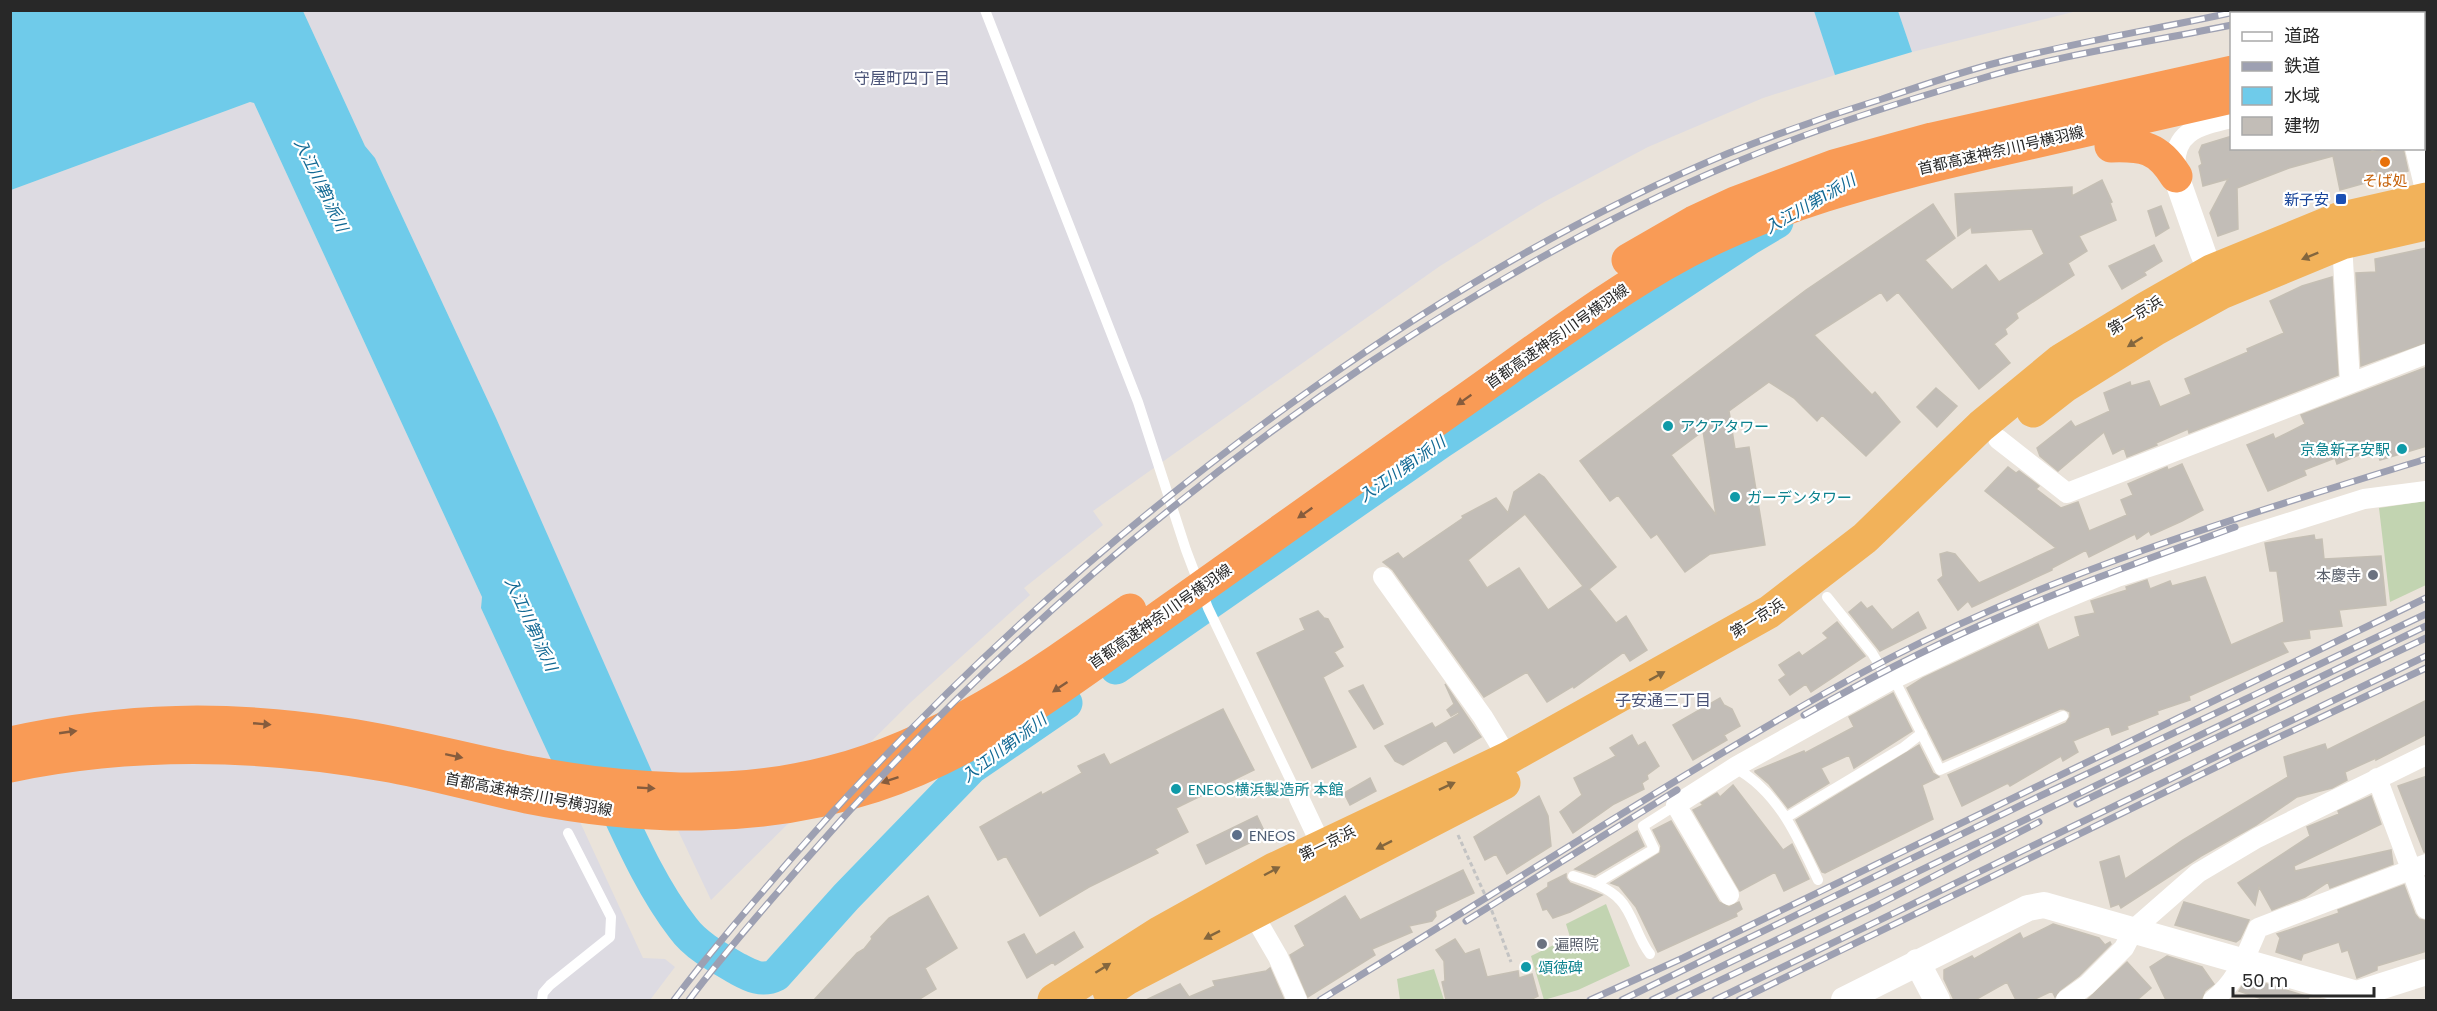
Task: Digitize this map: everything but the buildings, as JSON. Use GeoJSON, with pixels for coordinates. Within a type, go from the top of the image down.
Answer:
{"type":"FeatureCollection","features":[{"type":"Feature","properties":{"kind":"highway"},"geometry":{"type":"LineString","coordinates":[[1834,166],[1920,132],[1997,108],[2230,52]]}},
{"type":"Feature","properties":{"kind":"highway","name":"首都高速神奈川1号横羽線"},"geometry":{"type":"LineString","coordinates":[[10,743],[60,733],[143,723],[186,721],[265,723],[346,734],[573,780],[610,785],[681,789],[718,789],[794,780],[865,762],[927,737],[961,720],[1051,664],[1613,269],[1663,239],[1714,213],[1834,166],[1932,140],[2230,72]]}},
{"type":"Feature","properties":{"kind":"highway","name":"首都高速神奈川1号横羽線"},"geometry":{"type":"LineString","coordinates":[[10,766],[122,749],[210,746],[256,748],[302,752],[389,765],[521,796],[592,808],[688,816],[762,811],[833,798],[872,787],[906,775],[978,740],[1059,688],[1576,321],[1667,263],[1729,232],[1794,205],[1839,190],[1900,173],[2230,97]]}},
{"type":"Feature","properties":{"kind":"highway"},"geometry":{"type":"LineString","coordinates":[[1626,288],[1670,266],[1749,234],[1845,204],[1897,190],[2196,127]]}},
{"type":"Feature","properties":{"kind":"highway"},"geometry":{"type":"LineString","coordinates":[[2111,146],[2146,148],[2158,154],[2176,176]]}},
{"type":"Feature","properties":{"kind":"highway","name":"第一京浜"},"geometry":{"type":"LineString","coordinates":[[1095,1000],[1128,978],[1253,914],[1328,858],[1769,612],[1865,538],[1981,426],[2061,360],[2338,219],[2427,199]]}},
{"type":"Feature","properties":{"kind":"highway","name":"第一京浜"},"geometry":{"type":"LineString","coordinates":[[1054,1000],[1159,933],[1328,858],[1489,791],[1730,662],[1827,597],[1892,544],[1998,439],[2065,386],[2156,329],[2216,282],[2342,243],[2427,224]]}},
{"type":"Feature","properties":{"kind":"street"},"geometry":{"type":"LineString","coordinates":[[2216,282],[2176,176],[2174,161],[2177,148],[2183,138],[2196,127],[2230,118]]}},
{"type":"Feature","properties":{"kind":"street"},"geometry":{"type":"LineString","coordinates":[[2416,150],[2427,194]]}},
{"type":"Feature","properties":{"kind":"street"},"geometry":{"type":"LineString","coordinates":[[2342,243],[2350,382]]}},
{"type":"Feature","properties":{"kind":"street"},"geometry":{"type":"LineString","coordinates":[[1998,439],[2067,493],[2427,354]]}},
{"type":"Feature","properties":{"kind":"street"},"geometry":{"type":"LineString","coordinates":[[1729,895],[1676,805],[1735,768],[1891,680],[2043,608],[2117,577],[2364,499],[2427,491]]}},
{"type":"Feature","properties":{"kind":"street"},"geometry":{"type":"LineString","coordinates":[[1383,577],[1483,717],[1508,758]]}},
{"type":"Feature","properties":{"kind":"street"},"geometry":{"type":"LineString","coordinates":[[2066,1000],[2087,985],[2124,948],[2134,929],[2198,873],[2257,838],[2427,755]]}},
{"type":"Feature","properties":{"kind":"street"},"geometry":{"type":"LineString","coordinates":[[2377,778],[2419,867],[2427,909]]}},
{"type":"Feature","properties":{"kind":"street"},"geometry":{"type":"LineString","coordinates":[[1299,798],[1328,858]]}},
{"type":"Feature","properties":{"kind":"street"},"geometry":{"type":"LineString","coordinates":[[2213,1000],[2226,991],[2244,960],[2258,928],[2419,867]]}},
{"type":"Feature","properties":{"kind":"street"},"geometry":{"type":"LineString","coordinates":[[1844,1000],[2028,908],[2044,905],[2357,994],[2367,995],[2427,972]]}},
{"type":"Feature","properties":{"kind":"street"},"geometry":{"type":"LineString","coordinates":[[1253,914],[1278,957],[1297,1000]]}},
{"type":"Feature","properties":{"kind":"street"},"geometry":{"type":"LineString","coordinates":[[1917,962],[1937,1000]]}},
{"type":"Feature","properties":{"kind":"lane"},"geometry":{"type":"LineString","coordinates":[[985,10],[1138,402],[1186,550],[1208,608],[1299,798]]}},
{"type":"Feature","properties":{"kind":"lane"},"geometry":{"type":"LineString","coordinates":[[1827,597],[1891,680],[1922,732],[1940,770],[2063,716]]}},
{"type":"Feature","properties":{"kind":"lane"},"geometry":{"type":"LineString","coordinates":[[1787,817],[1894,753],[1922,732]]}},
{"type":"Feature","properties":{"kind":"lane"},"geometry":{"type":"LineString","coordinates":[[1735,768],[1753,780],[1787,817],[1818,880]]}},
{"type":"Feature","properties":{"kind":"lane"},"geometry":{"type":"LineString","coordinates":[[1595,884],[1654,849],[1643,826],[1676,805]]}},
{"type":"Feature","properties":{"kind":"lane"},"geometry":{"type":"LineString","coordinates":[[542,1000],[543,993],[550,985],[610,937],[611,917],[568,832]]}},
{"type":"Feature","properties":{"kind":"lane"},"geometry":{"type":"LineString","coordinates":[[1573,876],[1595,884],[1621,900],[1640,942],[1650,954]]}},
{"type":"Feature","properties":{"kind":"path"},"geometry":{"type":"LineString","coordinates":[[1456,831],[1490,906],[1510,962]]}},
{"type":"Feature","properties":{"kind":"shaded area"},"geometry":{"type":"Polygon","coordinates":[[[1814,10],[1835,75],[1763,98],[1648,147],[1544,202],[1440,266],[1093,511],[1103,525],[1024,588],[1030,595],[911,702],[711,900],[665,803],[496,418],[375,158],[365,146],[303,11],[1814,10]]]}},
{"type":"Feature","properties":{"kind":"shaded area"},"geometry":{"type":"Polygon","coordinates":[[[1898,11],[2077,11],[1912,52],[1898,11]]]}},
{"type":"Feature","properties":{"kind":"shaded area"},"geometry":{"type":"Polygon","coordinates":[[[250,102],[254,103],[482,597],[481,608],[643,958],[665,959],[675,967],[650,1000],[11,1000],[11,190],[250,102]]]}},
{"type":"Feature","properties":{"kind":"green space"},"geometry":{"type":"Polygon","coordinates":[[[2426,501],[2426,585],[2390,602],[2379,508],[2426,501]]]}},
{"type":"Feature","properties":{"kind":"green space"},"geometry":{"type":"Polygon","coordinates":[[[1606,904],[1630,966],[1578,990],[1544,1000],[1531,956],[1570,937],[1566,924],[1606,904]]]}},
{"type":"Feature","properties":{"kind":"green space"},"geometry":{"type":"Polygon","coordinates":[[[1434,969],[1444,1000],[1400,1000],[1397,979],[1434,969]]]}},
{"type":"Feature","properties":{"kind":"water"},"geometry":{"type":"Polygon","coordinates":[[[11,11],[303,11],[365,146],[375,158],[496,418],[653,774],[553,764],[481,608],[482,597],[254,103],[250,102],[11,190],[11,11]]]}},
{"type":"Feature","properties":{"kind":"water"},"geometry":{"type":"Polygon","coordinates":[[[1814,11],[1898,11],[1912,52],[1835,75],[1814,11]]]}},
{"type":"Feature","properties":{"kind":"waterway","name":"入江川第1派川"},"geometry":{"type":"LineString","coordinates":[[1116,668],[1441,442],[1777,222]]}},
{"type":"Feature","properties":{"kind":"waterway","name":"入江川第1派川"},"geometry":{"type":"LineString","coordinates":[[606,786],[650,877],[671,912],[688,934],[708,951],[738,969],[752,976],[766,978],[776,975],[846,897],[971,768],[1066,703]]}},
{"type":"Feature","properties":{"kind":"railway"},"geometry":{"type":"LineString","coordinates":[[2234,12],[2244,10]]}},
{"type":"Feature","properties":{"kind":"railway"},"geometry":{"type":"LineString","coordinates":[[2292,12],[2299,10]]}},
{"type":"Feature","properties":{"kind":"railway"},"geometry":{"type":"LineString","coordinates":[[674,1000],[745,912],[849,794],[910,730],[1037,608],[1103,550],[1241,440],[1412,321],[1567,230],[1674,177],[1767,138],[1843,111],[1985,66],[2030,54],[2230,13]]}},
{"type":"Feature","properties":{"kind":"railway"},"geometry":{"type":"LineString","coordinates":[[689,1000],[759,914],[867,792],[1001,657],[1071,593],[1217,472],[1372,361],[1459,305],[1548,253],[1640,206],[1734,163],[1826,127],[1889,106],[2014,70],[2075,55],[2230,25]]}},
{"type":"Feature","properties":{"kind":"railway"},"geometry":{"type":"LineString","coordinates":[[1320,1000],[1798,708],[1955,626],[2154,546],[2426,459]]}},
{"type":"Feature","properties":{"kind":"railway"},"geometry":{"type":"LineString","coordinates":[[1804,715],[1892,667],[1983,624],[2235,527]]}},
{"type":"Feature","properties":{"kind":"railway"},"geometry":{"type":"LineString","coordinates":[[1590,1000],[1683,958],[2426,598]]}},
{"type":"Feature","properties":{"kind":"railway"},"geometry":{"type":"LineString","coordinates":[[1622,1000],[2038,797],[2426,614]]}},
{"type":"Feature","properties":{"kind":"railway"},"geometry":{"type":"LineString","coordinates":[[1652,1000],[2426,626]]}},
{"type":"Feature","properties":{"kind":"railway"},"geometry":{"type":"LineString","coordinates":[[2077,804],[2426,638]]}},
{"type":"Feature","properties":{"kind":"railway"},"geometry":{"type":"LineString","coordinates":[[1715,1000],[2426,656]]}},
{"type":"Feature","properties":{"kind":"railway"},"geometry":{"type":"LineString","coordinates":[[1739,1000],[2237,757],[2426,668]]}},
{"type":"Feature","properties":{"kind":"railway"},"geometry":{"type":"LineString","coordinates":[[1466,921],[1677,790]]}},
{"type":"Feature","properties":{"kind":"railway"},"geometry":{"type":"LineString","coordinates":[[1679,1000],[1874,907],[2039,822]]}},
{"type":"Feature","properties":{"kind":"place","name":"そば処"},"geometry":{"type":"Point","coordinates":[2385,162]}},
{"type":"Feature","properties":{"kind":"place","name":"新子安"},"geometry":{"type":"Point","coordinates":[2341,199]}},
{"type":"Feature","properties":{"kind":"place","name":"アクアタワー"},"geometry":{"type":"Point","coordinates":[1668,426]}},
{"type":"Feature","properties":{"kind":"place","name":"京急新子安駅"},"geometry":{"type":"Point","coordinates":[2402,449]}},
{"type":"Feature","properties":{"kind":"place","name":"ガーデンタワー"},"geometry":{"type":"Point","coordinates":[1735,497]}},
{"type":"Feature","properties":{"kind":"place","name":"本慶寺"},"geometry":{"type":"Point","coordinates":[2373,575]}},
{"type":"Feature","properties":{"kind":"place","name":"ENEOS横浜製造所 本館"},"geometry":{"type":"Point","coordinates":[1176,789]}},
{"type":"Feature","properties":{"kind":"place","name":"ENEOS"},"geometry":{"type":"Point","coordinates":[1237,835]}},
{"type":"Feature","properties":{"kind":"place","name":"遍照院"},"geometry":{"type":"Point","coordinates":[1542,944]}},
{"type":"Feature","properties":{"kind":"place","name":"頌徳碑"},"geometry":{"type":"Point","coordinates":[1526,967]}},
{"type":"Feature","properties":{"kind":"district","name":"守屋町四丁目"},"geometry":{"type":"Point","coordinates":[902,78]}},
{"type":"Feature","properties":{"kind":"district","name":"子安通三丁目"},"geometry":{"type":"Point","coordinates":[1663,700]}}]}
